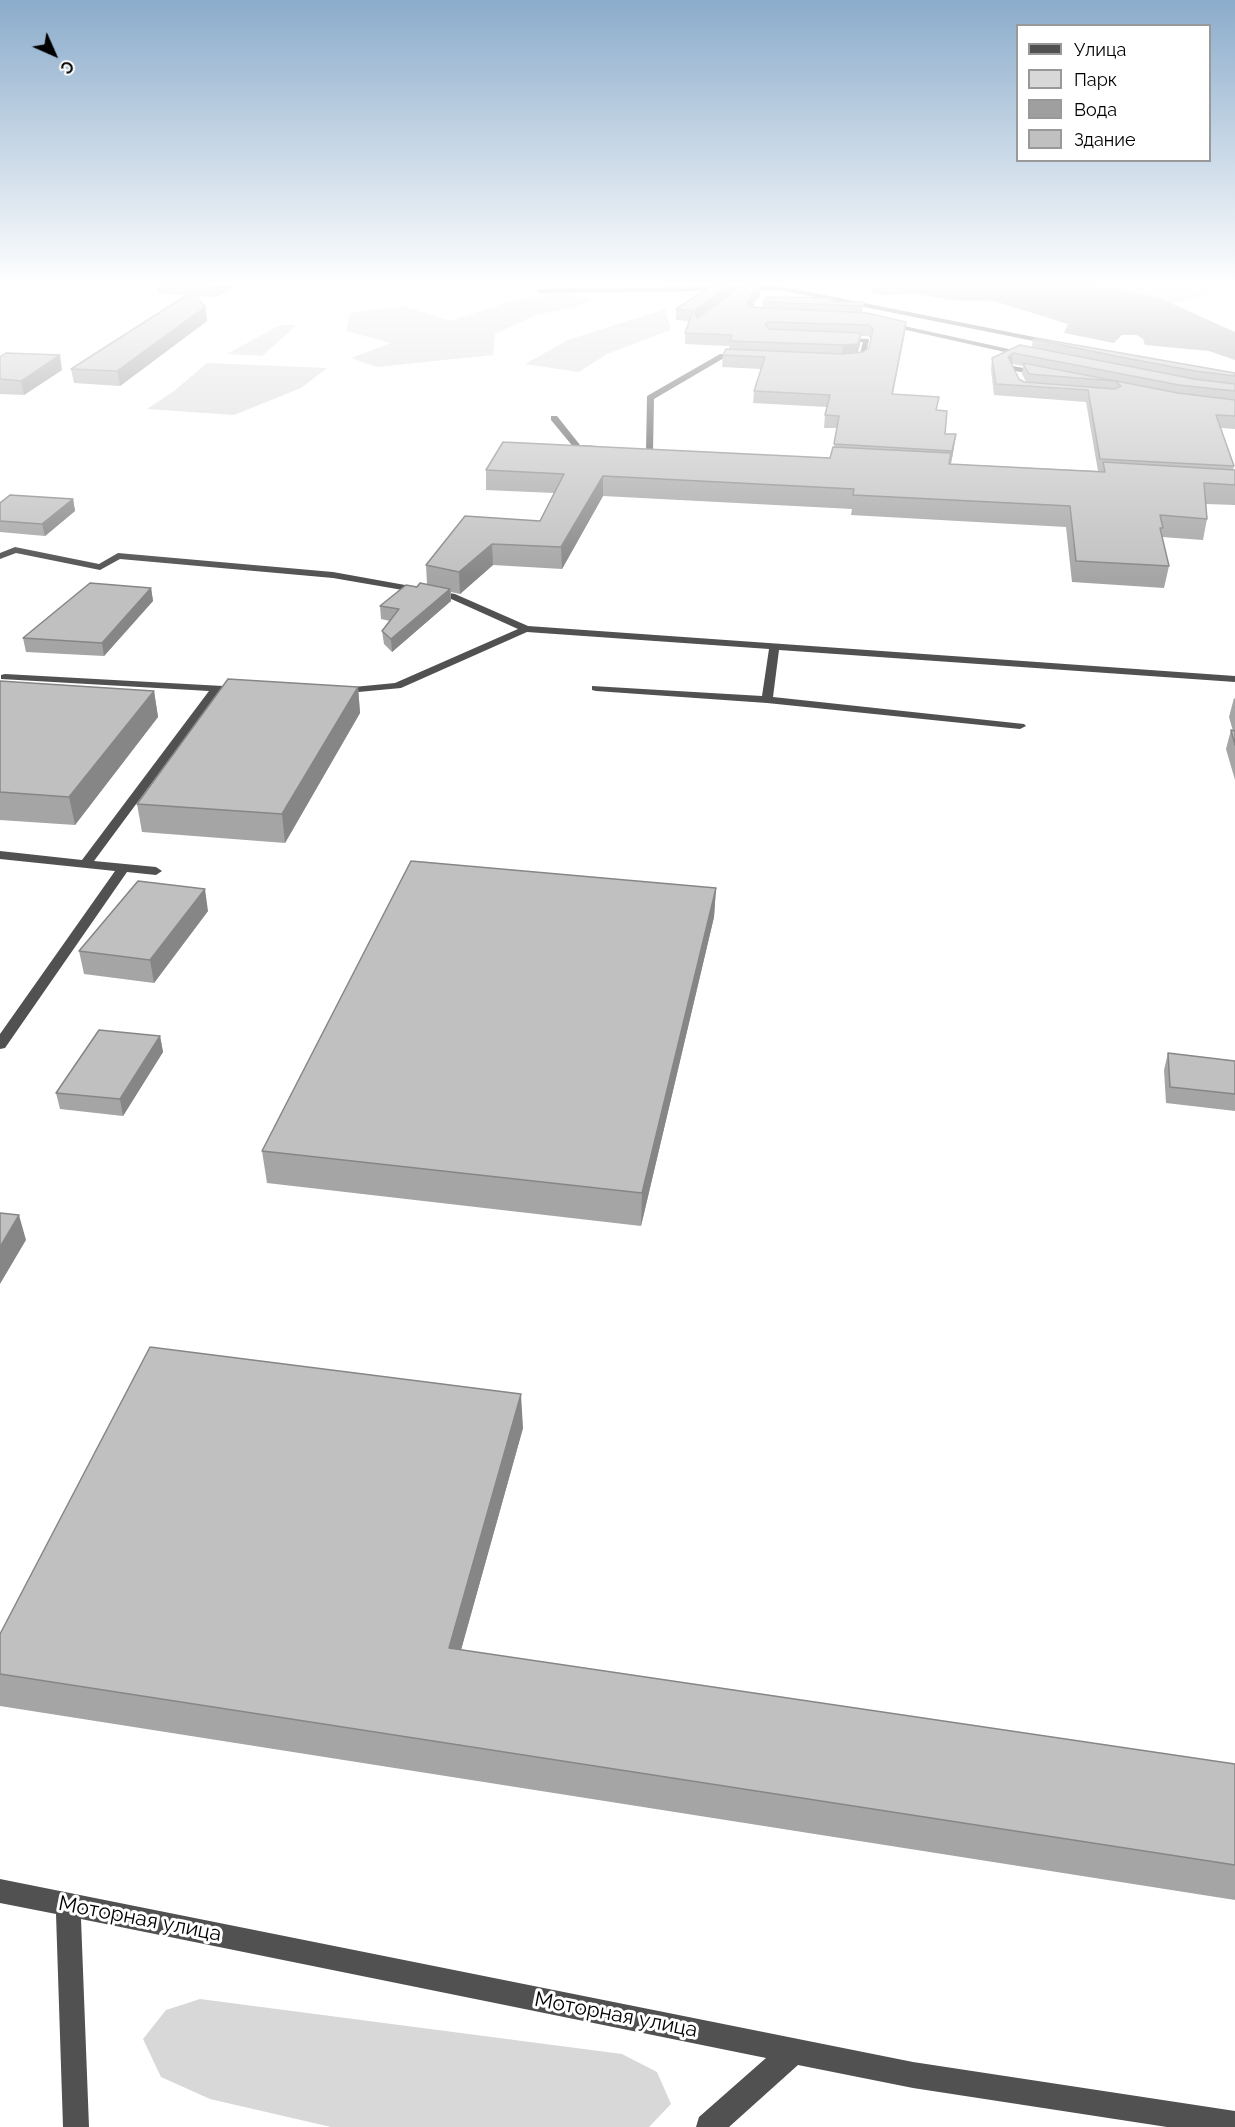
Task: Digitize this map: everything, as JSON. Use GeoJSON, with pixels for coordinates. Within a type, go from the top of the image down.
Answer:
{"type":"FeatureCollection","features":[{"type":"Feature","properties":{"kind":"street"},"geometry":{"type":"LineString","coordinates":[[649,451],[650,398],[681,380]]}},
{"type":"Feature","properties":{"kind":"street"},"geometry":{"type":"LineString","coordinates":[[554,418],[578,447],[602,448]]}},
{"type":"Feature","properties":{"kind":"street"},"geometry":{"type":"LineString","coordinates":[[637,450],[661,451]]}},
{"type":"Feature","properties":{"kind":"street"},"geometry":{"type":"LineString","coordinates":[[0,556],[15,550],[100,567],[118,556],[333,575],[452,596],[526,629],[1235,679]]}},
{"type":"Feature","properties":{"kind":"street"},"geometry":{"type":"LineString","coordinates":[[329,692],[397,686],[526,629]]}},
{"type":"Feature","properties":{"kind":"street"},"geometry":{"type":"LineString","coordinates":[[767,700],[774,647]]}},
{"type":"Feature","properties":{"kind":"street"},"geometry":{"type":"LineString","coordinates":[[5,677],[250,691]]}},
{"type":"Feature","properties":{"kind":"street"},"geometry":{"type":"LineString","coordinates":[[596,688],[767,700],[1020,726]]}},
{"type":"Feature","properties":{"kind":"street"},"geometry":{"type":"LineString","coordinates":[[84,865],[216,689]]}},
{"type":"Feature","properties":{"kind":"street"},"geometry":{"type":"LineString","coordinates":[[0,855],[156,871]]}},
{"type":"Feature","properties":{"kind":"street"},"geometry":{"type":"LineString","coordinates":[[0,1045],[123,868]]}},
{"type":"Feature","properties":{"kind":"street","name":"Моторная улица"},"geometry":{"type":"LineString","coordinates":[[0,1891],[913,2075],[1235,2124]]}},
{"type":"Feature","properties":{"kind":"street"},"geometry":{"type":"LineString","coordinates":[[68,1905],[76,2127]]}},
{"type":"Feature","properties":{"kind":"street"},"geometry":{"type":"LineString","coordinates":[[709,2127],[795,2051]]}},
{"type":"Feature","properties":{"kind":"green space"},"geometry":{"type":"Polygon","coordinates":[[[187,380],[311,380],[301,388],[234,415],[147,409],[187,380]]]}},
{"type":"Feature","properties":{"kind":"green space"},"geometry":{"type":"Polygon","coordinates":[[[200,1999],[622,2054],[657,2072],[671,2104],[649,2127],[331,2127],[210,2099],[161,2077],[143,2039],[166,2010],[200,1999]]]}},
{"type":"Feature","properties":{"kind":"building"},"geometry":{"type":"Polygon","coordinates":[[[757,380],[895,380],[892,394],[939,397],[936,410],[947,411],[945,434],[956,434],[952,451],[834,444],[839,416],[825,415],[830,395],[754,391],[757,380]]]}},
{"type":"Feature","properties":{"kind":"building"},"geometry":{"type":"Polygon","coordinates":[[[995,380],[1021,380],[1115,389],[1121,386],[1115,381],[1106,380],[1112,380],[1178,393],[1235,400],[1235,416],[1216,415],[1234,466],[1100,459],[1088,390],[996,384],[995,380]]]}},
{"type":"Feature","properties":{"kind":"building"},"geometry":{"type":"Polygon","coordinates":[[[1154,380],[1204,380],[1235,384],[1235,391],[1154,380]]]}},
{"type":"Feature","properties":{"kind":"building"},"geometry":{"type":"Polygon","coordinates":[[[503,442],[830,458],[833,447],[951,453],[949,464],[1105,472],[1103,462],[1235,470],[1235,485],[1204,483],[1207,519],[1160,515],[1163,528],[1160,528],[1169,566],[1076,561],[1070,506],[853,495],[854,489],[603,476],[561,547],[492,544],[459,572],[426,565],[465,516],[540,521],[564,474],[486,470],[503,442]]]}},
{"type":"Feature","properties":{"kind":"building"},"geometry":{"type":"Polygon","coordinates":[[[10,495],[73,499],[42,524],[0,521],[0,503],[10,495]]]}},
{"type":"Feature","properties":{"kind":"building"},"geometry":{"type":"Polygon","coordinates":[[[90,583],[151,588],[102,643],[23,638],[90,583]]]}},
{"type":"Feature","properties":{"kind":"building"},"geometry":{"type":"Polygon","coordinates":[[[420,583],[450,589],[391,639],[382,631],[399,609],[380,606],[406,585],[417,587],[420,583]]]}},
{"type":"Feature","properties":{"kind":"building"},"geometry":{"type":"Polygon","coordinates":[[[228,679],[358,687],[282,814],[137,804],[228,679]]]}},
{"type":"Feature","properties":{"kind":"building"},"geometry":{"type":"Polygon","coordinates":[[[0,681],[154,691],[69,797],[0,792],[0,681]]]}},
{"type":"Feature","properties":{"kind":"building"},"geometry":{"type":"Polygon","coordinates":[[[1231,730],[1235,731],[1235,745],[1231,730]]]}},
{"type":"Feature","properties":{"kind":"building"},"geometry":{"type":"Polygon","coordinates":[[[411,861],[716,888],[642,1193],[262,1151],[411,861]]]}},
{"type":"Feature","properties":{"kind":"building"},"geometry":{"type":"Polygon","coordinates":[[[138,881],[205,889],[150,960],[79,951],[138,881]]]}},
{"type":"Feature","properties":{"kind":"building"},"geometry":{"type":"Polygon","coordinates":[[[99,1030],[160,1036],[120,1099],[56,1093],[99,1030]]]}},
{"type":"Feature","properties":{"kind":"building"},"geometry":{"type":"Polygon","coordinates":[[[1168,1053],[1235,1061],[1235,1094],[1170,1087],[1168,1053]]]}},
{"type":"Feature","properties":{"kind":"building"},"geometry":{"type":"Polygon","coordinates":[[[0,1213],[19,1215],[0,1247],[0,1213]]]}},
{"type":"Feature","properties":{"kind":"building"},"geometry":{"type":"Polygon","coordinates":[[[150,1347],[521,1394],[449,1648],[1235,1764],[1235,1865],[0,1674],[0,1634],[150,1347]]]}}]}
